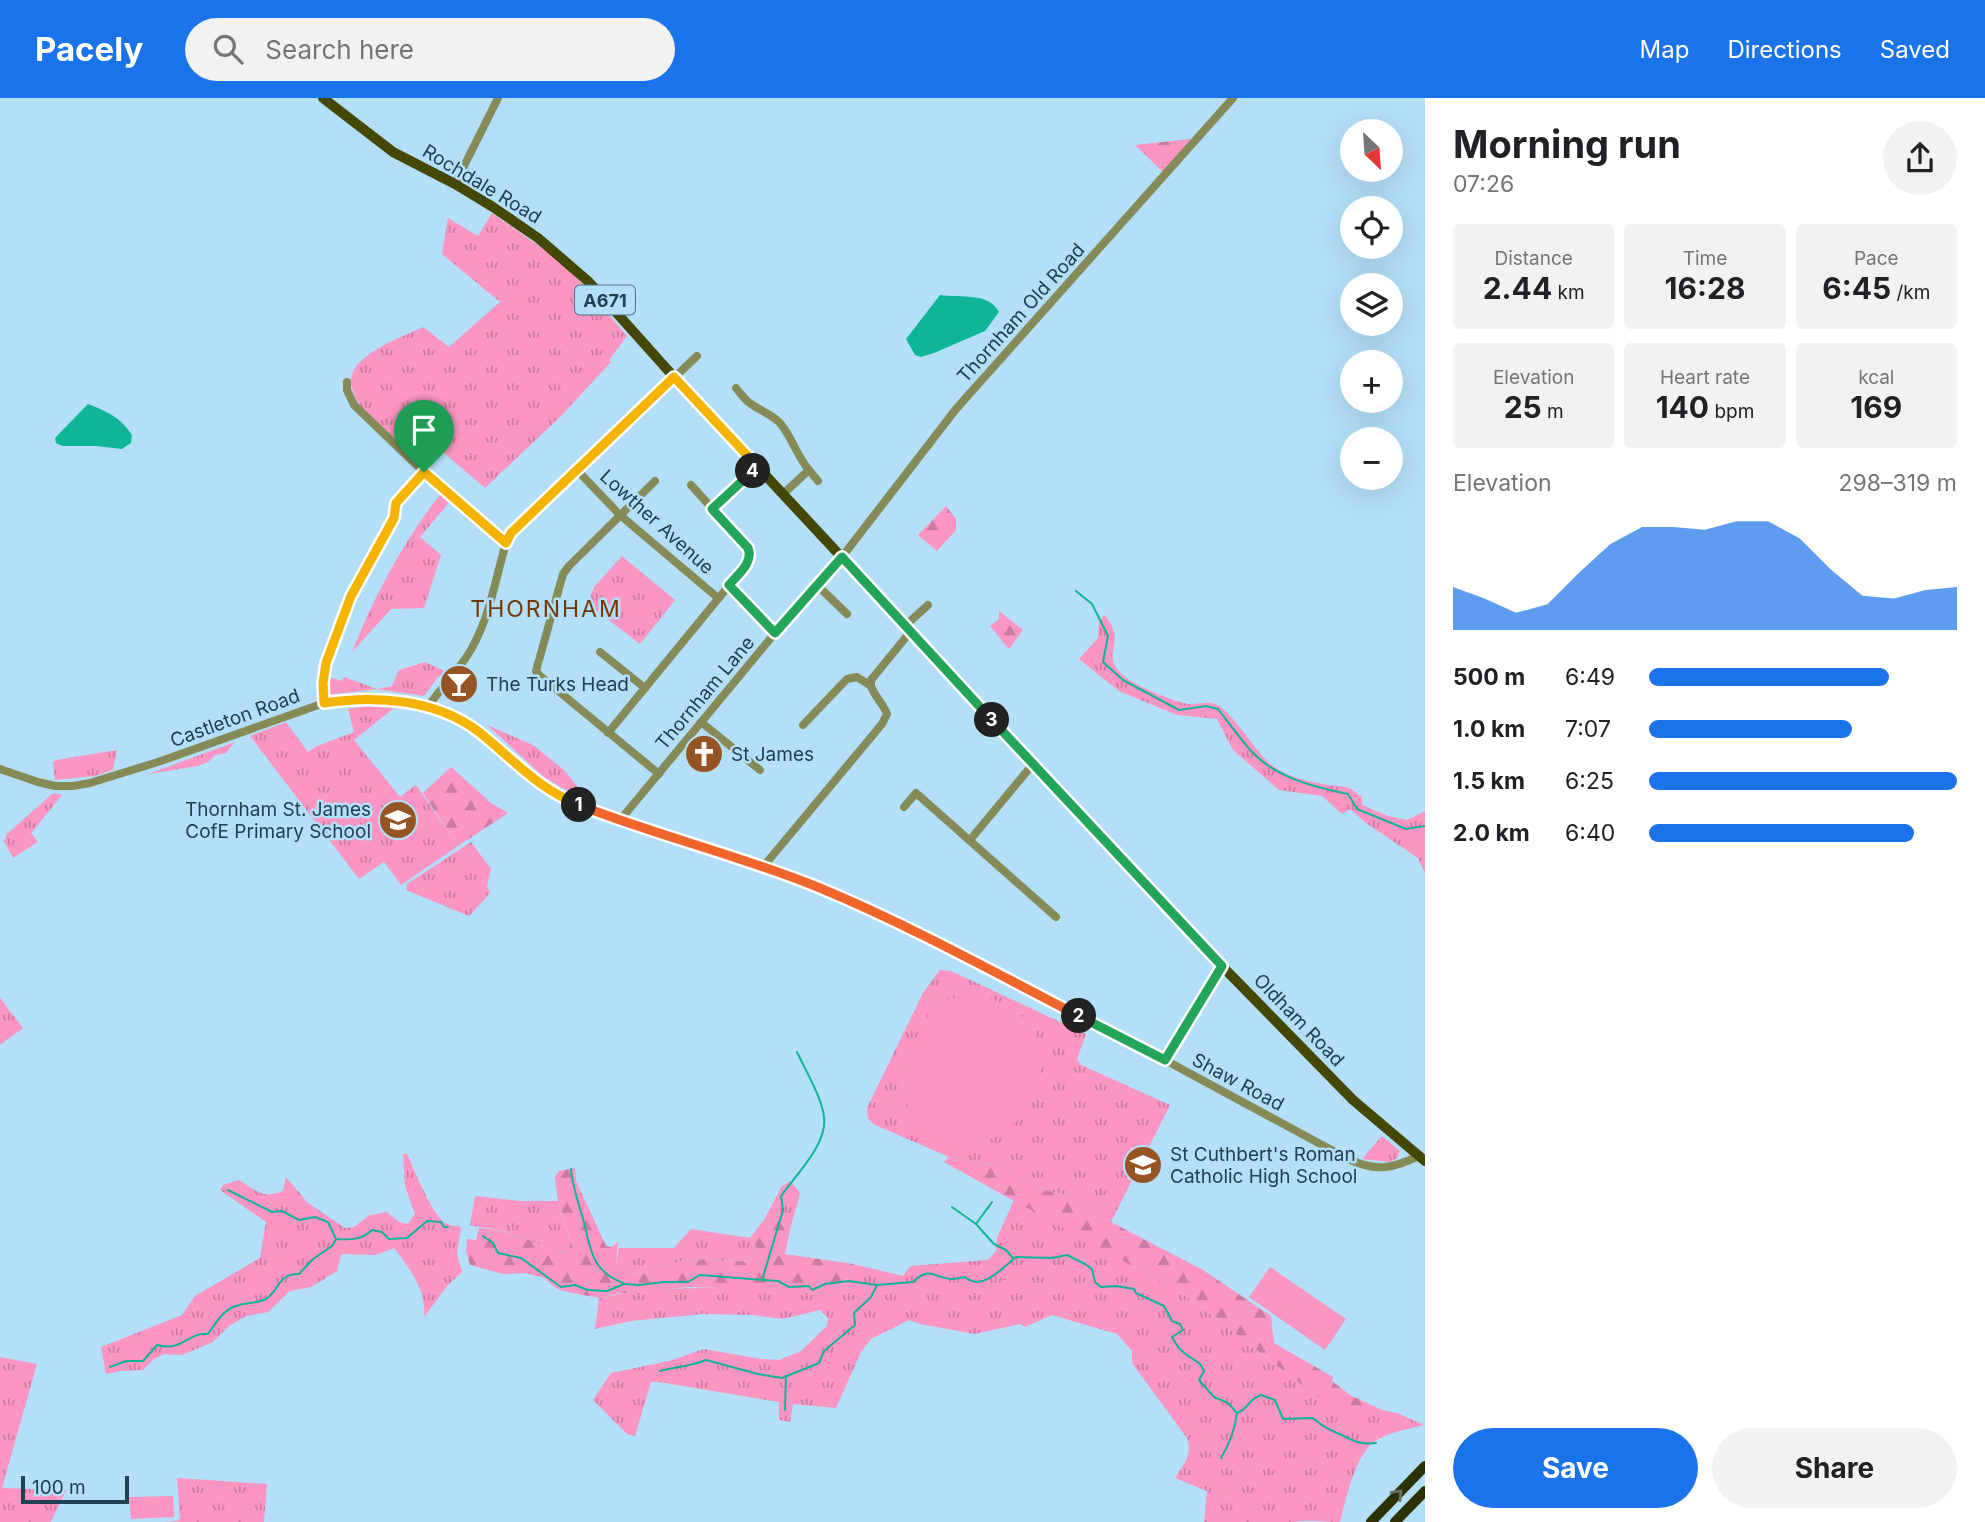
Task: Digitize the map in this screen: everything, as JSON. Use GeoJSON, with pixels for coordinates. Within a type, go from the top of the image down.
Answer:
{"type":"FeatureCollection","features":[{"type":"Feature","properties":{"kind":"highway"},"geometry":{"type":"LineString","coordinates":[[1371,1522],[1425,1466]]}},
{"type":"Feature","properties":{"kind":"highway"},"geometry":{"type":"LineString","coordinates":[[1395,1522],[1425,1491]]}},
{"type":"Feature","properties":{"kind":"main road","name":"Rochdale Road"},"geometry":{"type":"LineString","coordinates":[[323,98],[393,152],[493,206],[566,261],[589,282],[842,557]]}},
{"type":"Feature","properties":{"kind":"main road","name":"Oldham Road"},"geometry":{"type":"LineString","coordinates":[[842,557],[1222,966],[1353,1100],[1422,1159]]}},
{"type":"Feature","properties":{"kind":"street"},"geometry":{"type":"LineString","coordinates":[[456,184],[498,98]]}},
{"type":"Feature","properties":{"kind":"street","name":"Thornham Old Road"},"geometry":{"type":"LineString","coordinates":[[842,557],[956,409],[1233,98]]}},
{"type":"Feature","properties":{"kind":"street"},"geometry":{"type":"LineString","coordinates":[[427,708],[462,664],[473,645],[486,616],[511,533],[697,356]]}},
{"type":"Feature","properties":{"kind":"street"},"geometry":{"type":"LineString","coordinates":[[347,382],[347,390],[354,405],[424,472],[506,543]]}},
{"type":"Feature","properties":{"kind":"street"},"geometry":{"type":"LineString","coordinates":[[736,388],[751,404],[778,421],[787,432],[799,457],[818,481]]}},
{"type":"Feature","properties":{"kind":"street"},"geometry":{"type":"LineString","coordinates":[[712,509],[758,467]]}},
{"type":"Feature","properties":{"kind":"street","name":"Lowther Avenue"},"geometry":{"type":"LineString","coordinates":[[576,469],[620,515],[718,598]]}},
{"type":"Feature","properties":{"kind":"street"},"geometry":{"type":"LineString","coordinates":[[783,494],[809,470]]}},
{"type":"Feature","properties":{"kind":"street"},"geometry":{"type":"LineString","coordinates":[[324,703],[326,663],[351,596],[394,518],[396,503],[424,472]]}},
{"type":"Feature","properties":{"kind":"street"},"geometry":{"type":"LineString","coordinates":[[655,481],[569,566],[536,671],[538,676],[659,774]]}},
{"type":"Feature","properties":{"kind":"street"},"geometry":{"type":"LineString","coordinates":[[608,733],[750,560],[748,548],[691,485]]}},
{"type":"Feature","properties":{"kind":"street","name":"Thornham Lane"},"geometry":{"type":"LineString","coordinates":[[621,819],[775,633],[842,557]]}},
{"type":"Feature","properties":{"kind":"street"},"geometry":{"type":"LineString","coordinates":[[729,585],[775,633]]}},
{"type":"Feature","properties":{"kind":"street"},"geometry":{"type":"LineString","coordinates":[[817,585],[847,614]]}},
{"type":"Feature","properties":{"kind":"street"},"geometry":{"type":"LineString","coordinates":[[763,867],[882,724],[887,714],[884,704],[873,691],[871,680],[928,605]]}},
{"type":"Feature","properties":{"kind":"street"},"geometry":{"type":"LineString","coordinates":[[600,652],[645,688]]}},
{"type":"Feature","properties":{"kind":"street"},"geometry":{"type":"LineString","coordinates":[[803,725],[847,679],[857,677],[871,686]]}},
{"type":"Feature","properties":{"kind":"street","name":"Castleton Road"},"geometry":{"type":"LineString","coordinates":[[0,769],[55,786],[90,783],[158,762],[324,703],[363,698],[390,699],[451,716],[478,732],[545,789],[567,800],[621,819]]}},
{"type":"Feature","properties":{"kind":"street"},"geometry":{"type":"LineString","coordinates":[[701,722],[757,767],[746,773]]}},
{"type":"Feature","properties":{"kind":"street"},"geometry":{"type":"LineString","coordinates":[[970,840],[1034,764]]}},
{"type":"Feature","properties":{"kind":"street"},"geometry":{"type":"LineString","coordinates":[[904,807],[916,793],[1056,917]]}},
{"type":"Feature","properties":{"kind":"street","name":"Shaw Road"},"geometry":{"type":"LineString","coordinates":[[621,819],[820,888],[886,918],[1165,1060],[1362,1165],[1384,1168],[1422,1159]]}},
{"type":"Feature","properties":{"kind":"street"},"geometry":{"type":"LineString","coordinates":[[1165,1060],[1222,966]]}},
{"type":"Feature","properties":{"kind":"green space"},"geometry":{"type":"Polygon","coordinates":[[[1191,139],[1163,172],[1135,145],[1191,139]]]}},
{"type":"Feature","properties":{"kind":"green space"},"geometry":{"type":"Polygon","coordinates":[[[492,213],[549,253],[576,277],[627,336],[609,360],[611,362],[562,415],[485,488],[436,446],[421,463],[360,406],[351,380],[360,362],[369,354],[423,327],[449,347],[500,302],[442,254],[448,218],[478,236],[492,213]]]}},
{"type":"Feature","properties":{"kind":"green space"},"geometry":{"type":"Polygon","coordinates":[[[443,491],[452,499],[420,537],[441,555],[424,608],[391,609],[352,652],[391,568],[443,491]]]}},
{"type":"Feature","properties":{"kind":"green space"},"geometry":{"type":"Polygon","coordinates":[[[946,506],[956,519],[956,530],[937,551],[918,535],[946,506]]]}},
{"type":"Feature","properties":{"kind":"green space"},"geometry":{"type":"Polygon","coordinates":[[[622,556],[675,600],[640,644],[588,604],[594,587],[622,556]]]}},
{"type":"Feature","properties":{"kind":"green space"},"geometry":{"type":"Polygon","coordinates":[[[999,611],[1023,630],[1009,649],[990,626],[999,619],[999,611]]]}},
{"type":"Feature","properties":{"kind":"green space"},"geometry":{"type":"Polygon","coordinates":[[[1104,615],[1114,631],[1114,662],[1117,669],[1130,680],[1150,691],[1181,702],[1212,703],[1221,707],[1266,760],[1286,773],[1306,780],[1349,788],[1362,797],[1362,805],[1388,816],[1407,820],[1425,811],[1425,873],[1418,858],[1350,809],[1342,814],[1322,796],[1279,790],[1233,750],[1217,719],[1177,715],[1119,691],[1079,659],[1098,638],[1099,623],[1104,615]]]}},
{"type":"Feature","properties":{"kind":"green space"},"geometry":{"type":"Polygon","coordinates":[[[425,662],[447,672],[438,677],[424,696],[376,689],[328,695],[325,689],[325,676],[342,681],[344,677],[377,689],[392,686],[399,670],[425,662]]]}},
{"type":"Feature","properties":{"kind":"green space","name":"Thornham St. James CofE Primary School"},"geometry":{"type":"Polygon","coordinates":[[[365,706],[394,708],[354,740],[400,797],[416,785],[458,846],[401,885],[384,862],[359,879],[250,736],[286,722],[308,752],[354,732],[348,709],[365,706]]]}},
{"type":"Feature","properties":{"kind":"green space"},"geometry":{"type":"Polygon","coordinates":[[[487,725],[533,745],[564,770],[587,798],[544,777],[487,725]]]}},
{"type":"Feature","properties":{"kind":"green space"},"geometry":{"type":"Polygon","coordinates":[[[235,742],[226,753],[215,755],[198,766],[148,774],[235,742]]]}},
{"type":"Feature","properties":{"kind":"green space"},"geometry":{"type":"Polygon","coordinates":[[[117,750],[113,770],[95,776],[55,780],[53,762],[56,760],[117,750]]]}},
{"type":"Feature","properties":{"kind":"green space"},"geometry":{"type":"Polygon","coordinates":[[[451,767],[491,803],[508,813],[458,846],[423,793],[451,767]]]}},
{"type":"Feature","properties":{"kind":"green space"},"geometry":{"type":"Polygon","coordinates":[[[53,793],[62,795],[31,833],[38,842],[13,858],[4,841],[7,834],[53,793]]]}},
{"type":"Feature","properties":{"kind":"green space"},"geometry":{"type":"Polygon","coordinates":[[[471,842],[491,869],[487,886],[490,893],[469,916],[406,890],[407,884],[471,842]]]}},
{"type":"Feature","properties":{"kind":"green space"},"geometry":{"type":"Polygon","coordinates":[[[940,970],[951,971],[1086,1034],[1077,1059],[1081,1065],[1170,1105],[1111,1222],[1067,1196],[1032,1186],[1003,1167],[949,1157],[873,1124],[868,1118],[867,1108],[923,993],[940,970]]]}},
{"type":"Feature","properties":{"kind":"green space"},"geometry":{"type":"Polygon","coordinates":[[[0,998],[23,1028],[0,1045],[0,998]]]}},
{"type":"Feature","properties":{"kind":"green space"},"geometry":{"type":"Polygon","coordinates":[[[950,998],[990,998],[1016,1010],[1036,1035],[1041,1073],[1017,1121],[998,1136],[972,1147],[949,1144],[927,1131],[908,1108],[900,1083],[911,1049],[930,1014],[950,998]]]}},
{"type":"Feature","properties":{"kind":"green space"},"geometry":{"type":"Polygon","coordinates":[[[1382,1136],[1400,1151],[1397,1158],[1390,1162],[1362,1159],[1382,1136]]]}},
{"type":"Feature","properties":{"kind":"green space"},"geometry":{"type":"Polygon","coordinates":[[[403,1154],[407,1154],[429,1202],[440,1218],[447,1224],[461,1227],[457,1254],[462,1272],[448,1285],[424,1317],[420,1289],[394,1248],[376,1255],[341,1254],[337,1271],[311,1287],[290,1291],[268,1312],[246,1316],[229,1326],[213,1342],[182,1355],[164,1354],[143,1370],[106,1374],[101,1347],[182,1315],[195,1296],[260,1258],[266,1222],[220,1190],[223,1185],[239,1180],[260,1193],[270,1194],[283,1191],[286,1177],[308,1203],[345,1228],[354,1227],[370,1215],[387,1212],[399,1222],[408,1224],[415,1214],[405,1186],[403,1154]]]}},
{"type":"Feature","properties":{"kind":"green space"},"geometry":{"type":"Polygon","coordinates":[[[949,1157],[1003,1167],[1032,1186],[1067,1196],[1203,1270],[1271,1316],[1274,1343],[1333,1377],[1332,1381],[1350,1395],[1382,1410],[1361,1420],[1319,1398],[1188,1297],[944,1162],[949,1157]]]}},
{"type":"Feature","properties":{"kind":"green space"},"geometry":{"type":"Polygon","coordinates":[[[575,1168],[576,1181],[606,1246],[612,1247],[618,1242],[616,1263],[623,1273],[649,1274],[683,1260],[750,1262],[756,1247],[750,1238],[764,1220],[776,1219],[790,1230],[785,1254],[853,1264],[845,1286],[810,1291],[689,1287],[599,1298],[563,1291],[545,1278],[525,1273],[503,1274],[470,1265],[466,1251],[467,1239],[476,1240],[479,1228],[520,1236],[558,1254],[569,1251],[570,1237],[558,1201],[555,1177],[559,1171],[575,1168]]]}},
{"type":"Feature","properties":{"kind":"green space"},"geometry":{"type":"Polygon","coordinates":[[[790,1181],[800,1193],[790,1230],[776,1219],[764,1220],[782,1186],[790,1181]]]}},
{"type":"Feature","properties":{"kind":"green space"},"geometry":{"type":"Polygon","coordinates":[[[475,1196],[520,1201],[558,1201],[570,1238],[569,1251],[558,1254],[509,1233],[470,1225],[475,1196]]]}},
{"type":"Feature","properties":{"kind":"green space"},"geometry":{"type":"Polygon","coordinates":[[[1014,1200],[1188,1297],[1319,1398],[1361,1419],[1382,1410],[1397,1413],[1424,1425],[1386,1435],[1368,1448],[1352,1478],[1340,1522],[1204,1522],[1207,1491],[1175,1478],[1188,1454],[1187,1438],[1132,1363],[1132,1351],[1117,1334],[1052,1315],[1025,1327],[1020,1324],[974,1334],[909,1320],[871,1339],[861,1352],[836,1408],[793,1404],[790,1422],[779,1420],[779,1402],[651,1382],[635,1436],[627,1434],[593,1400],[611,1373],[669,1361],[704,1349],[779,1360],[801,1351],[827,1326],[828,1318],[820,1310],[782,1319],[753,1315],[703,1314],[631,1321],[595,1329],[599,1298],[670,1289],[845,1286],[853,1264],[903,1276],[910,1266],[988,1260],[996,1251],[997,1238],[1014,1200]]]}},
{"type":"Feature","properties":{"kind":"green space"},"geometry":{"type":"Polygon","coordinates":[[[691,1229],[750,1238],[756,1247],[750,1262],[683,1260],[649,1274],[622,1273],[616,1263],[619,1248],[674,1248],[691,1229]]]}},
{"type":"Feature","properties":{"kind":"green space"},"geometry":{"type":"Polygon","coordinates":[[[1270,1267],[1346,1319],[1325,1350],[1249,1297],[1270,1267]]]}},
{"type":"Feature","properties":{"kind":"green space"},"geometry":{"type":"Polygon","coordinates":[[[0,1357],[37,1364],[2,1488],[66,1490],[51,1522],[0,1522],[0,1357]]]}},
{"type":"Feature","properties":{"kind":"green space"},"geometry":{"type":"Polygon","coordinates":[[[177,1478],[267,1484],[264,1522],[164,1522],[177,1521],[180,1518],[177,1478]]]}},
{"type":"Feature","properties":{"kind":"green space"},"geometry":{"type":"Polygon","coordinates":[[[173,1496],[174,1517],[131,1519],[129,1497],[173,1496]]]}},
{"type":"Feature","properties":{"kind":"shaded area"},"geometry":{"type":"Polygon","coordinates":[[[940,295],[973,297],[988,301],[999,312],[985,331],[934,353],[921,357],[915,355],[906,339],[940,295]]]}},
{"type":"Feature","properties":{"kind":"shaded area"},"geometry":{"type":"Polygon","coordinates":[[[88,404],[107,412],[123,424],[132,435],[131,443],[122,449],[62,446],[56,443],[55,438],[88,404]]]}},
{"type":"Feature","properties":{"kind":"waterway"},"geometry":{"type":"LineString","coordinates":[[1076,591],[1092,604],[1108,636],[1103,662],[1123,680],[1179,710],[1206,706],[1218,709],[1252,752],[1284,775],[1348,794],[1357,809],[1406,829],[1425,826]]}},
{"type":"Feature","properties":{"kind":"waterway"},"geometry":{"type":"LineString","coordinates":[[765,1281],[763,1277],[783,1210],[781,1196],[816,1149],[824,1127],[820,1101],[797,1052]]}},
{"type":"Feature","properties":{"kind":"waterway"},"geometry":{"type":"LineString","coordinates":[[571,1169],[592,1254],[603,1270],[623,1283]]}},
{"type":"Feature","properties":{"kind":"waterway"},"geometry":{"type":"LineString","coordinates":[[228,1190],[272,1212],[282,1211],[299,1220],[315,1217],[328,1222],[336,1239],[356,1239],[372,1230],[382,1232],[389,1239],[407,1238],[427,1221],[441,1222],[444,1227],[448,1227]]}},
{"type":"Feature","properties":{"kind":"waterway"},"geometry":{"type":"LineString","coordinates":[[976,1224],[992,1202]]}},
{"type":"Feature","properties":{"kind":"waterway"},"geometry":{"type":"LineString","coordinates":[[952,1207],[976,1224],[994,1244],[1006,1250],[1013,1258]]}},
{"type":"Feature","properties":{"kind":"waterway"},"geometry":{"type":"LineString","coordinates":[[483,1236],[493,1243],[498,1253],[521,1258],[561,1287],[575,1285],[588,1290],[607,1291],[624,1284],[688,1282],[700,1275],[778,1281],[789,1287],[809,1286],[812,1290],[825,1284],[849,1281],[877,1285],[913,1282],[924,1274],[954,1279],[965,1277],[978,1282],[992,1277],[1016,1257],[1052,1258],[1067,1255],[1092,1269],[1095,1282],[1101,1287],[1134,1289],[1136,1293],[1164,1306],[1172,1321],[1180,1324],[1183,1330],[1172,1337],[1175,1342],[1197,1361],[1204,1371],[1199,1380],[1214,1397],[1228,1403],[1237,1413],[1261,1395],[1275,1400],[1283,1419],[1313,1418],[1355,1441],[1376,1443]]}},
{"type":"Feature","properties":{"kind":"waterway"},"geometry":{"type":"LineString","coordinates":[[110,1367],[126,1361],[143,1361],[157,1345],[173,1346],[195,1336],[208,1334],[229,1309],[266,1299],[283,1280],[299,1274],[313,1259],[332,1246],[336,1239]]}},
{"type":"Feature","properties":{"kind":"waterway"},"geometry":{"type":"LineString","coordinates":[[660,1371],[706,1360],[782,1378],[819,1363],[824,1351],[855,1325],[854,1313],[871,1297],[877,1285]]}},
{"type":"Feature","properties":{"kind":"waterway"},"geometry":{"type":"LineString","coordinates":[[785,1410],[786,1376]]}},
{"type":"Feature","properties":{"kind":"waterway"},"geometry":{"type":"LineString","coordinates":[[1221,1458],[1232,1436],[1237,1413]]}},
{"type":"Feature","properties":{"kind":"place","name":"The Turks Head"},"geometry":{"type":"Point","coordinates":[459,684]}},
{"type":"Feature","properties":{"kind":"place","name":"St James"},"geometry":{"type":"Point","coordinates":[704,754]}},
{"type":"Feature","properties":{"kind":"place","name":"Thornham St. James CofE Primary School"},"geometry":{"type":"Point","coordinates":[398,820]}},
{"type":"Feature","properties":{"kind":"place","name":"St Cuthbert's Roman Catholic High School"},"geometry":{"type":"Point","coordinates":[1143,1165]}},
{"type":"Feature","properties":{"kind":"district","name":"THORNHAM"},"geometry":{"type":"Point","coordinates":[546,609]}},
{"type":"Feature","properties":{"kind":"route"},"geometry":{"type":"LineString","coordinates":[[674,377],[758,467],[712,509],[751,554],[750,560],[729,585],[775,633],[842,557],[1222,966],[1165,1060],[945,947],[820,888],[567,800],[545,789],[478,732],[451,716],[413,703],[390,699],[344,699],[324,703],[326,663],[351,596],[394,518],[396,503],[424,472],[506,543],[511,533],[674,377]]}}]}
